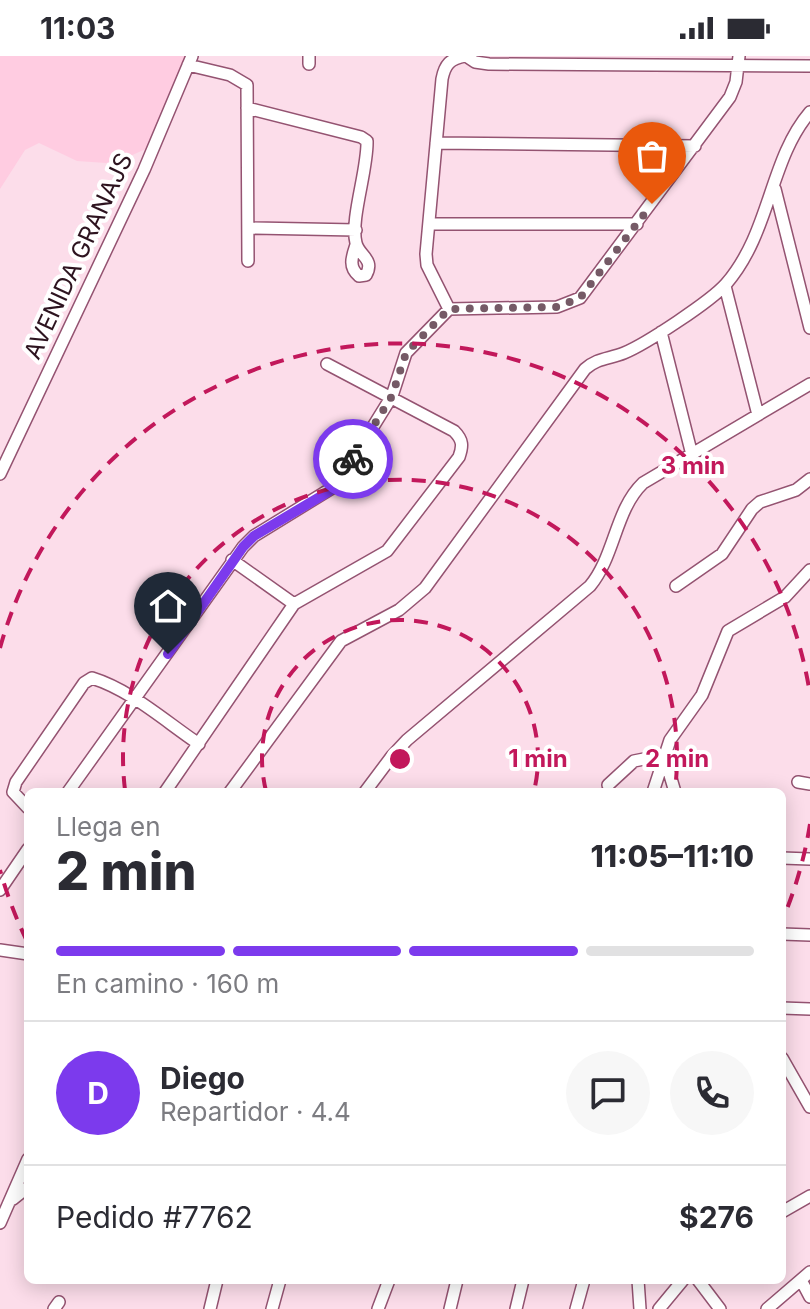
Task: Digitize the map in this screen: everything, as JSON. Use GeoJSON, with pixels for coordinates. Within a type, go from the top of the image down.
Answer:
{"type":"FeatureCollection","features":[{"type":"Feature","properties":{"kind":"street"},"geometry":{"type":"LineString","coordinates":[[449,309],[427,265],[444,67],[452,58],[465,56],[475,62],[489,64],[739,60],[810,66]]}},
{"type":"Feature","properties":{"kind":"street"},"geometry":{"type":"LineString","coordinates":[[71,788],[232,560],[254,536],[337,485],[392,396],[406,353],[449,309],[557,307],[570,304],[589,288],[730,97],[739,60]]}},
{"type":"Feature","properties":{"kind":"street"},"geometry":{"type":"LineString","coordinates":[[190,61],[240,79],[247,85],[248,261]]}},
{"type":"Feature","properties":{"kind":"street","name":"AVENIDA GRANAJS"},"geometry":{"type":"LineString","coordinates":[[0,474],[144,170],[190,61]]}},
{"type":"Feature","properties":{"kind":"street"},"geometry":{"type":"LineString","coordinates":[[247,108],[367,141],[356,245]]}},
{"type":"Feature","properties":{"kind":"street"},"geometry":{"type":"LineString","coordinates":[[233,788],[341,641],[399,610],[425,588],[585,369],[594,361],[624,353],[661,332],[725,286],[752,244],[791,139],[810,112]]}},
{"type":"Feature","properties":{"kind":"street"},"geometry":{"type":"LineString","coordinates":[[436,143],[695,146]]}},
{"type":"Feature","properties":{"kind":"street"},"geometry":{"type":"LineString","coordinates":[[775,187],[810,328]]}},
{"type":"Feature","properties":{"kind":"street"},"geometry":{"type":"LineString","coordinates":[[429,224],[637,224]]}},
{"type":"Feature","properties":{"kind":"street"},"geometry":{"type":"LineString","coordinates":[[249,228],[356,230]]}},
{"type":"Feature","properties":{"kind":"street"},"geometry":{"type":"LineString","coordinates":[[725,286],[758,415]]}},
{"type":"Feature","properties":{"kind":"street"},"geometry":{"type":"LineString","coordinates":[[661,332],[692,455]]}},
{"type":"Feature","properties":{"kind":"street"},"geometry":{"type":"LineString","coordinates":[[168,788],[294,604],[387,551],[459,457],[461,438],[454,431],[327,364]]}},
{"type":"Feature","properties":{"kind":"street"},"geometry":{"type":"LineString","coordinates":[[368,788],[407,740],[590,586],[599,575],[635,491],[653,477],[810,384]]}},
{"type":"Feature","properties":{"kind":"street"},"geometry":{"type":"LineString","coordinates":[[676,586],[722,554],[760,502],[796,490],[810,479]]}},
{"type":"Feature","properties":{"kind":"street"},"geometry":{"type":"LineString","coordinates":[[232,560],[294,604]]}},
{"type":"Feature","properties":{"kind":"street"},"geometry":{"type":"LineString","coordinates":[[654,788],[670,740],[702,695],[728,631],[785,597],[810,570]]}},
{"type":"Feature","properties":{"kind":"street"},"geometry":{"type":"LineString","coordinates":[[24,804],[13,792],[16,782],[84,683],[92,678],[103,681],[199,744]]}},
{"type":"Feature","properties":{"kind":"street"},"geometry":{"type":"LineString","coordinates":[[608,785],[634,761],[664,755]]}},
{"type":"Feature","properties":{"kind":"street"},"geometry":{"type":"LineString","coordinates":[[664,755],[674,788]]}},
{"type":"Feature","properties":{"kind":"street"},"geometry":{"type":"LineString","coordinates":[[0,890],[24,855]]}},
{"type":"Feature","properties":{"kind":"street"},"geometry":{"type":"LineString","coordinates":[[786,858],[810,859]]}},
{"type":"Feature","properties":{"kind":"street"},"geometry":{"type":"LineString","coordinates":[[786,934],[810,935]]}},
{"type":"Feature","properties":{"kind":"street"},"geometry":{"type":"LineString","coordinates":[[0,950],[24,953]]}},
{"type":"Feature","properties":{"kind":"street"},"geometry":{"type":"LineString","coordinates":[[786,1008],[810,1009]]}},
{"type":"Feature","properties":{"kind":"street"},"geometry":{"type":"LineString","coordinates":[[786,1065],[810,1107]]}},
{"type":"Feature","properties":{"kind":"street"},"geometry":{"type":"LineString","coordinates":[[0,1223],[24,1169]]}},
{"type":"Feature","properties":{"kind":"street"},"geometry":{"type":"LineString","coordinates":[[12,1199],[24,1190]]}},
{"type":"Feature","properties":{"kind":"street"},"geometry":{"type":"LineString","coordinates":[[786,1206],[810,1196]]}},
{"type":"Feature","properties":{"kind":"street"},"geometry":{"type":"LineString","coordinates":[[767,1309],[805,1276],[810,1297]]}},
{"type":"Feature","properties":{"kind":"street"},"geometry":{"type":"LineString","coordinates":[[210,1309],[216,1284]]}},
{"type":"Feature","properties":{"kind":"street"},"geometry":{"type":"LineString","coordinates":[[272,1309],[279,1284]]}},
{"type":"Feature","properties":{"kind":"street"},"geometry":{"type":"LineString","coordinates":[[378,1309],[387,1284]]}},
{"type":"Feature","properties":{"kind":"street"},"geometry":{"type":"LineString","coordinates":[[450,1309],[456,1284]]}},
{"type":"Feature","properties":{"kind":"street"},"geometry":{"type":"LineString","coordinates":[[516,1309],[522,1284]]}},
{"type":"Feature","properties":{"kind":"street"},"geometry":{"type":"LineString","coordinates":[[638,1284],[640,1309]]}},
{"type":"Feature","properties":{"kind":"street"},"geometry":{"type":"LineString","coordinates":[[659,1309],[680,1284]]}},
{"type":"Feature","properties":{"kind":"street"},"geometry":{"type":"LineString","coordinates":[[701,1284],[720,1309]]}},
{"type":"Feature","properties":{"kind":"street"},"geometry":{"type":"LineString","coordinates":[[579,1309],[582,1286]]}},
{"type":"Feature","properties":{"kind":"shaded area"},"geometry":{"type":"Polygon","coordinates":[[[0,56],[192,56],[155,145],[106,163],[77,161],[39,143],[25,150],[0,189],[0,56]]]}},
{"type":"Feature","properties":{"kind":"way so far"},"geometry":{"type":"LineString","coordinates":[[353,459],[392,396],[406,353],[449,309],[557,307],[570,304],[589,288],[652,204]]}},
{"type":"Feature","properties":{"kind":"route"},"geometry":{"type":"LineString","coordinates":[[168,654],[243,547],[254,536],[337,485],[353,459]]}}]}
